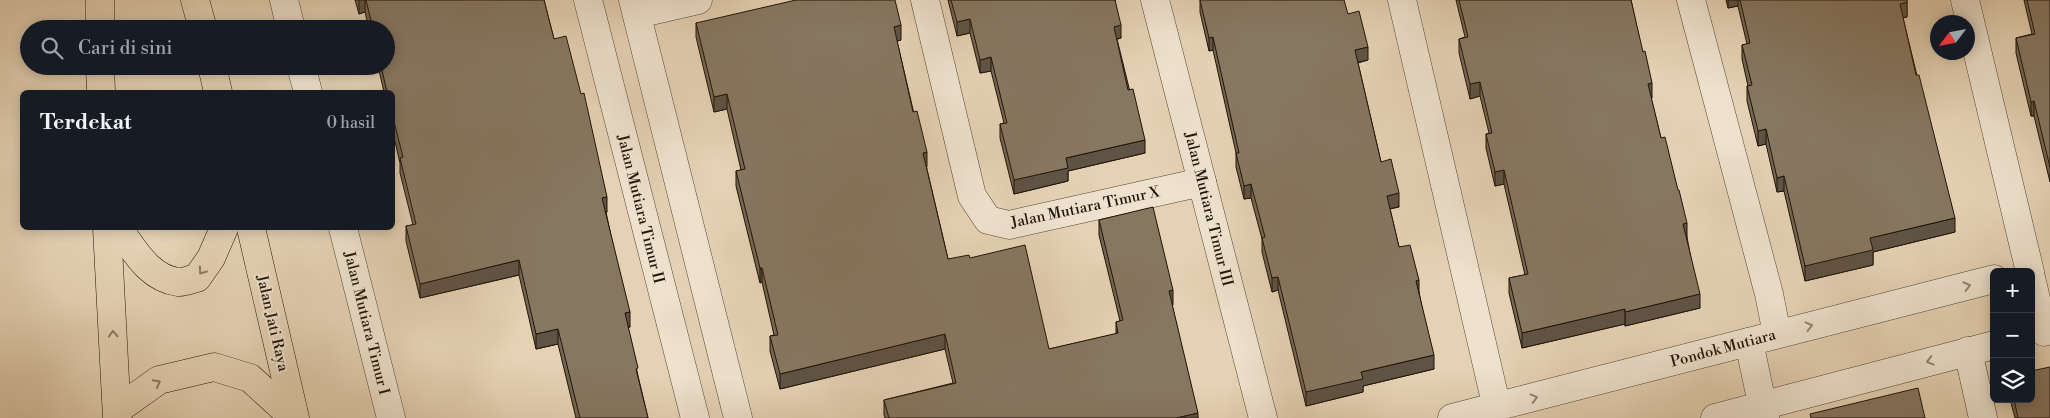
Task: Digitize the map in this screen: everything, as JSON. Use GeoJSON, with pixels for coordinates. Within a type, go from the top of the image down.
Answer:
{"type":"FeatureCollection","features":[{"type":"Feature","properties":{"kind":"main road"},"geometry":{"type":"LineString","coordinates":[[100,0],[100,20]]}},
{"type":"Feature","properties":{"kind":"main road"},"geometry":{"type":"LineString","coordinates":[[196,0],[201,20]]}},
{"type":"Feature","properties":{"kind":"main road"},"geometry":{"type":"LineString","coordinates":[[100,75],[101,90]]}},
{"type":"Feature","properties":{"kind":"main road"},"geometry":{"type":"LineString","coordinates":[[214,75],[218,90]]}},
{"type":"Feature","properties":{"kind":"main road"},"geometry":{"type":"LineString","coordinates":[[107,230],[117,414]]}},
{"type":"Feature","properties":{"kind":"main road"},"geometry":{"type":"LineString","coordinates":[[120,230],[148,268],[157,275],[179,282],[197,278],[211,258],[223,230]]}},
{"type":"Feature","properties":{"kind":"main road","name":"Jalan Jati Raya"},"geometry":{"type":"LineString","coordinates":[[251,230],[294,418]]}},
{"type":"Feature","properties":{"kind":"main road"},"geometry":{"type":"LineString","coordinates":[[117,414],[159,380],[214,367],[250,378],[294,418]]}},
{"type":"Feature","properties":{"kind":"street"},"geometry":{"type":"LineString","coordinates":[[284,0],[290,20]]}},
{"type":"Feature","properties":{"kind":"street","name":"Jalan Mutiara Timur II"},"geometry":{"type":"LineString","coordinates":[[588,0],[694,418]]}},
{"type":"Feature","properties":{"kind":"street"},"geometry":{"type":"LineString","coordinates":[[698,0],[635,7],[738,418]]}},
{"type":"Feature","properties":{"kind":"street","name":"Jalan Mutiara Timur X"},"geometry":{"type":"LineString","coordinates":[[925,0],[972,196],[988,220],[1009,225],[1202,182]]}},
{"type":"Feature","properties":{"kind":"street","name":"Jalan Mutiara Timur III"},"geometry":{"type":"LineString","coordinates":[[1155,0],[1263,418]]}},
{"type":"Feature","properties":{"kind":"street"},"geometry":{"type":"LineString","coordinates":[[1402,0],[1497,408]]}},
{"type":"Feature","properties":{"kind":"street"},"geometry":{"type":"LineString","coordinates":[[1691,0],[1769,294],[1777,334]]}},
{"type":"Feature","properties":{"kind":"street"},"geometry":{"type":"LineString","coordinates":[[1965,0],[2031,268]]}},
{"type":"Feature","properties":{"kind":"street"},"geometry":{"type":"LineString","coordinates":[[303,75],[307,90]]}},
{"type":"Feature","properties":{"kind":"street","name":"Jalan Mutiara Timur I"},"geometry":{"type":"LineString","coordinates":[[343,230],[392,418]]}},
{"type":"Feature","properties":{"kind":"street","name":"Pondok Mutiara"},"geometry":{"type":"LineString","coordinates":[[1452,418],[1990,280]]}},
{"type":"Feature","properties":{"kind":"street"},"geometry":{"type":"LineString","coordinates":[[2035,290],[2042,333]]}},
{"type":"Feature","properties":{"kind":"street"},"geometry":{"type":"LineString","coordinates":[[1749,342],[1764,412]]}},
{"type":"Feature","properties":{"kind":"street"},"geometry":{"type":"LineString","coordinates":[[1715,418],[1764,412],[1981,348],[1983,418]]}},
{"type":"Feature","properties":{"kind":"building"},"geometry":{"type":"Polygon","coordinates":[[[366,0],[544,0],[554,39],[566,36],[581,94],[584,93],[607,197],[602,198],[630,312],[625,313],[648,418],[580,418],[558,329],[536,334],[519,260],[420,284],[406,226],[416,224],[400,158],[403,157],[395,126],[395,90],[387,90],[383,75],[395,75],[395,20],[371,20],[366,0]]]}},
{"type":"Feature","properties":{"kind":"building"},"geometry":{"type":"Polygon","coordinates":[[[796,0],[895,0],[901,25],[894,27],[913,112],[917,111],[927,152],[923,153],[948,259],[969,255],[970,258],[1025,245],[1049,349],[1118,333],[1116,322],[1123,320],[1099,220],[1153,207],[1173,290],[1169,291],[1198,413],[1176,418],[889,418],[884,400],[956,383],[945,334],[780,374],[770,336],[778,335],[736,171],[745,169],[727,94],[714,97],[696,23],[796,0]]]}},
{"type":"Feature","properties":{"kind":"building"},"geometry":{"type":"Polygon","coordinates":[[[951,0],[1115,0],[1121,25],[1114,27],[1128,90],[1133,89],[1145,140],[1066,158],[1068,168],[1014,180],[1000,124],[1007,123],[991,57],[980,60],[970,19],[957,22],[951,0]]]}},
{"type":"Feature","properties":{"kind":"building"},"geometry":{"type":"Polygon","coordinates":[[[1200,0],[1344,0],[1348,14],[1359,11],[1368,47],[1355,50],[1381,162],[1391,159],[1399,193],[1387,196],[1399,247],[1410,245],[1419,280],[1416,281],[1434,355],[1361,372],[1363,379],[1306,392],[1278,277],[1272,278],[1262,238],[1265,237],[1251,184],[1244,186],[1236,153],[1239,153],[1213,37],[1209,38],[1200,0]]]}},
{"type":"Feature","properties":{"kind":"building"},"geometry":{"type":"Polygon","coordinates":[[[1459,0],[1631,0],[1652,83],[1648,84],[1661,138],[1665,137],[1687,223],[1683,224],[1700,294],[1625,312],[1625,309],[1522,333],[1509,278],[1528,274],[1504,170],[1495,172],[1486,134],[1492,133],[1480,82],[1470,84],[1459,39],[1468,37],[1459,0]]]}},
{"type":"Feature","properties":{"kind":"building"},"geometry":{"type":"Polygon","coordinates":[[[1740,0],[1907,0],[1907,2],[1900,4],[1916,75],[1919,75],[1955,218],[1870,238],[1873,250],[1805,266],[1784,176],[1777,178],[1766,129],[1758,131],[1747,86],[1752,85],[1742,45],[1750,43],[1740,0]]]}},
{"type":"Feature","properties":{"kind":"building"},"geometry":{"type":"Polygon","coordinates":[[[2027,0],[2050,0],[2050,167],[2034,101],[2031,102],[2016,38],[2035,34],[2027,0]]]}},
{"type":"Feature","properties":{"kind":"building"},"geometry":{"type":"Polygon","coordinates":[[[2050,367],[2050,418],[2018,418],[2015,403],[2035,403],[2035,370],[2050,367]]]}},
{"type":"Feature","properties":{"kind":"building"},"geometry":{"type":"Polygon","coordinates":[[[1918,388],[1925,418],[1811,418],[1810,414],[1918,388]]]}}]}
